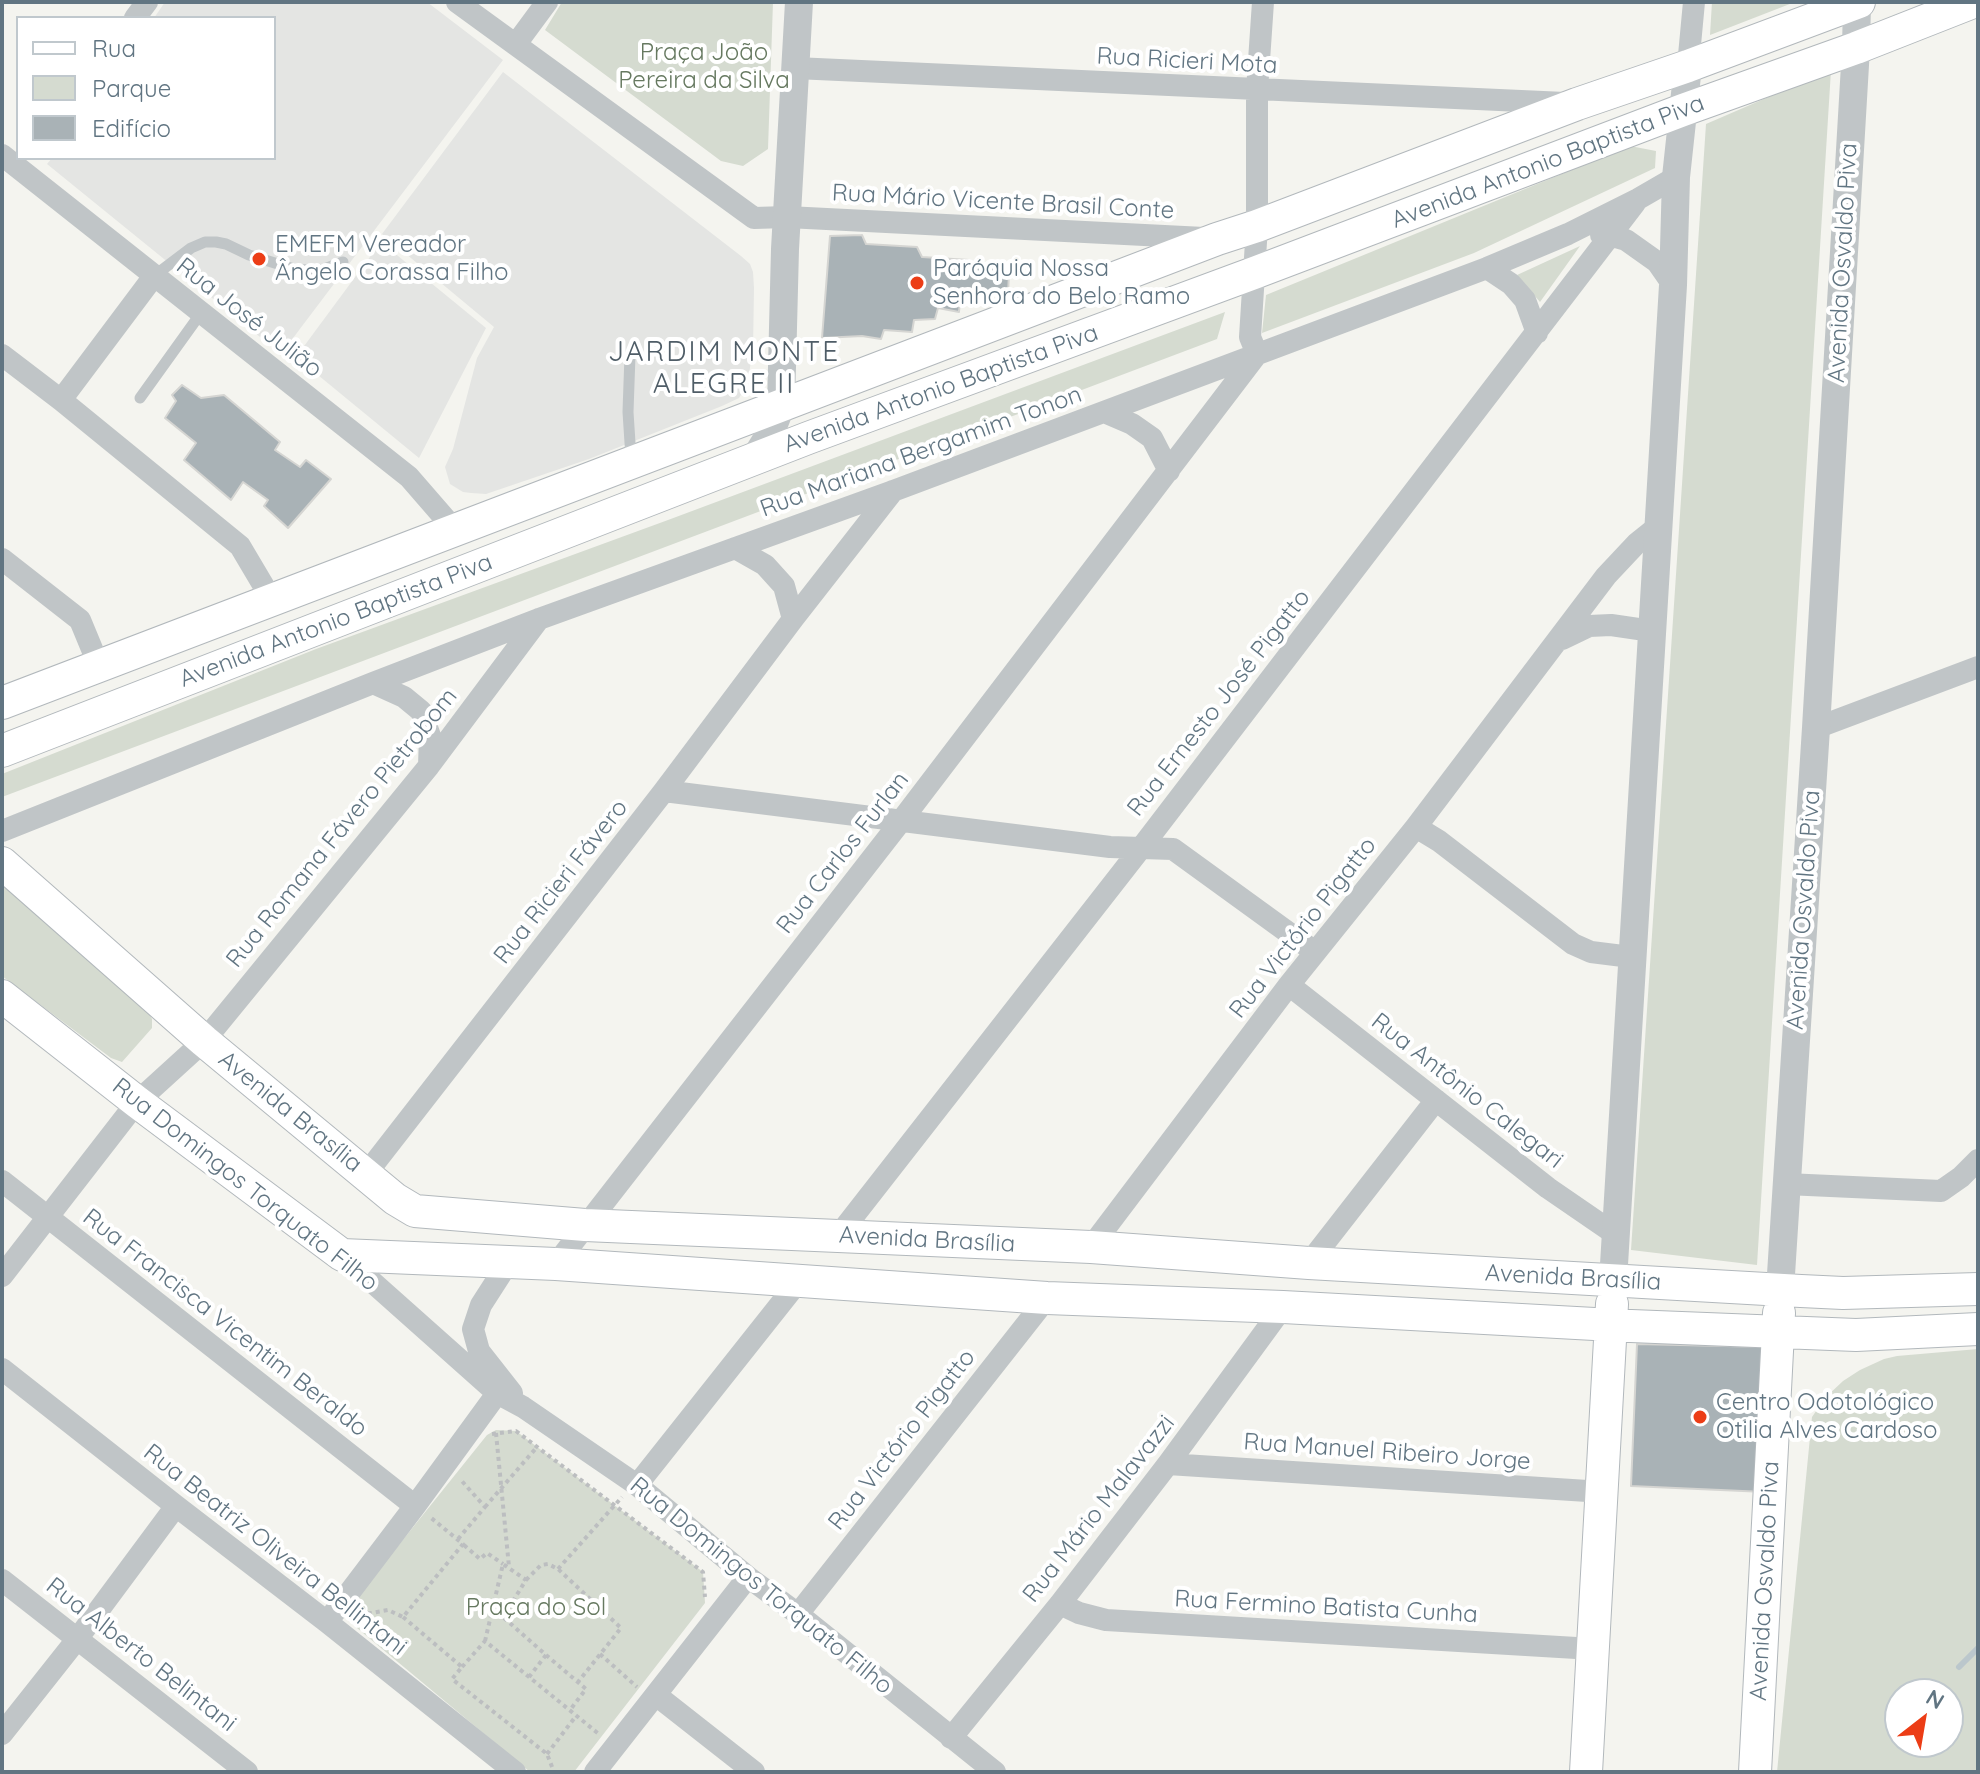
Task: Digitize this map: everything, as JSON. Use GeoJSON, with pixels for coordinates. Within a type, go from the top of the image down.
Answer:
{"type":"FeatureCollection","features":[{"type":"Feature","properties":{"kind":"main road","name":"Avenida Antonio Baptista Piva"},"geometry":{"type":"LineString","coordinates":[[2,703],[1217,239],[1858,2]]}},
{"type":"Feature","properties":{"kind":"main road","name":"Avenida Antonio Baptista Piva"},"geometry":{"type":"LineString","coordinates":[[2,751],[755,458],[1973,2]]}},
{"type":"Feature","properties":{"kind":"main road"},"geometry":{"type":"LineString","coordinates":[[595,476],[608,488],[608,516]]}},
{"type":"Feature","properties":{"kind":"main road","name":"Avenida Brasília"},"geometry":{"type":"LineString","coordinates":[[2,863],[204,1041],[395,1199],[415,1211],[585,1225],[1091,1247],[1780,1290],[1843,1293],[1978,1289]]}},
{"type":"Feature","properties":{"kind":"main road","name":"Rua Domingos Torquato Filho"},"geometry":{"type":"LineString","coordinates":[[2,996],[137,1102],[342,1255]]}},
{"type":"Feature","properties":{"kind":"main road","name":"Avenida Brasília"},"geometry":{"type":"LineString","coordinates":[[342,1255],[556,1264],[1047,1298],[1611,1325],[1856,1335],[1978,1329]]}},
{"type":"Feature","properties":{"kind":"main road"},"geometry":{"type":"LineString","coordinates":[[1586,1772],[1613,1281]]}},
{"type":"Feature","properties":{"kind":"main road","name":"Avenida Osvaldo Piva"},"geometry":{"type":"LineString","coordinates":[[1755,1772],[1780,1290]]}},
{"type":"Feature","properties":{"kind":"street","name":"Rua Mário Vicente Brasil Conte"},"geometry":{"type":"LineString","coordinates":[[457,2],[754,218],[787,217],[1217,239]]}},
{"type":"Feature","properties":{"kind":"street"},"geometry":{"type":"LineString","coordinates":[[516,44],[547,2]]}},
{"type":"Feature","properties":{"kind":"street"},"geometry":{"type":"LineString","coordinates":[[755,458],[771,432],[781,406],[787,217],[799,2]]}},
{"type":"Feature","properties":{"kind":"street"},"geometry":{"type":"LineString","coordinates":[[1257,354],[1250,337],[1257,226],[1257,90],[1263,2]]}},
{"type":"Feature","properties":{"kind":"street"},"geometry":{"type":"LineString","coordinates":[[1613,1281],[1673,285],[1676,177],[1694,2]]}},
{"type":"Feature","properties":{"kind":"street","name":"Avenida Osvaldo Piva"},"geometry":{"type":"LineString","coordinates":[[1780,1290],[1858,2]]}},
{"type":"Feature","properties":{"kind":"street","name":"Rua Ricieri Mota"},"geometry":{"type":"LineString","coordinates":[[795,68],[1577,104]]}},
{"type":"Feature","properties":{"kind":"street","name":"Rua José Julião"},"geometry":{"type":"LineString","coordinates":[[2,155],[27,164],[154,276],[409,477],[455,530]]}},
{"type":"Feature","properties":{"kind":"street","name":"Rua Mariana Bergamim Tonon"},"geometry":{"type":"LineString","coordinates":[[2,831],[539,619],[893,491],[1487,268],[1568,234],[1676,177]]}},
{"type":"Feature","properties":{"kind":"street","name":"Rua Ernesto José Pigatto"},"geometry":{"type":"LineString","coordinates":[[838,1236],[1141,848],[1638,199]]}},
{"type":"Feature","properties":{"kind":"street","name":"Rua Mariana Bergamim Tonon"},"geometry":{"type":"LineString","coordinates":[[1568,234],[1612,236],[1626,240],[1657,262],[1673,285]]}},
{"type":"Feature","properties":{"kind":"street"},"geometry":{"type":"LineString","coordinates":[[1487,268],[1511,284],[1525,300],[1537,333]]}},
{"type":"Feature","properties":{"kind":"street"},"geometry":{"type":"LineString","coordinates":[[61,400],[154,276]]}},
{"type":"Feature","properties":{"kind":"street","name":"Rua Carlos Furlan"},"geometry":{"type":"LineString","coordinates":[[556,1264],[901,821],[1257,354]]}},
{"type":"Feature","properties":{"kind":"street"},"geometry":{"type":"LineString","coordinates":[[2,355],[240,546],[272,600]]}},
{"type":"Feature","properties":{"kind":"street"},"geometry":{"type":"LineString","coordinates":[[781,406],[792,424],[808,438]]}},
{"type":"Feature","properties":{"kind":"street"},"geometry":{"type":"LineString","coordinates":[[1104,412],[1132,424],[1152,438],[1169,471]]}},
{"type":"Feature","properties":{"kind":"street","name":"Rua Ricieri Fávero"},"geometry":{"type":"LineString","coordinates":[[366,1174],[893,491]]}},
{"type":"Feature","properties":{"kind":"street","name":"Rua Victório Pigatto"},"geometry":{"type":"LineString","coordinates":[[1091,1247],[1289,985],[1416,827],[1622,557],[1657,527]]}},
{"type":"Feature","properties":{"kind":"street"},"geometry":{"type":"LineString","coordinates":[[735,548],[765,565],[784,586],[793,619]]}},
{"type":"Feature","properties":{"kind":"street"},"geometry":{"type":"LineString","coordinates":[[2,559],[80,620],[99,666]]}},
{"type":"Feature","properties":{"kind":"street","name":"Rua Romana Fávero Pietrobom"},"geometry":{"type":"LineString","coordinates":[[2,1276],[137,1102],[204,1041],[429,766],[539,619]]}},
{"type":"Feature","properties":{"kind":"street","name":"Rua Victório Pigatto"},"geometry":{"type":"LineString","coordinates":[[1558,642],[1589,626],[1611,625],[1652,631]]}},
{"type":"Feature","properties":{"kind":"street"},"geometry":{"type":"LineString","coordinates":[[1816,728],[1978,667]]}},
{"type":"Feature","properties":{"kind":"street"},"geometry":{"type":"LineString","coordinates":[[373,683],[404,697],[421,711],[430,736],[429,766]]}},
{"type":"Feature","properties":{"kind":"street"},"geometry":{"type":"LineString","coordinates":[[664,791],[1110,847],[1173,849],[1315,952]]}},
{"type":"Feature","properties":{"kind":"street"},"geometry":{"type":"LineString","coordinates":[[1416,827],[1439,841],[1573,944],[1591,952],[1631,957]]}},
{"type":"Feature","properties":{"kind":"street","name":"Rua Antônio Calegari"},"geometry":{"type":"LineString","coordinates":[[1289,985],[1548,1188],[1615,1234]]}},
{"type":"Feature","properties":{"kind":"street"},"geometry":{"type":"LineString","coordinates":[[1309,1263],[1436,1100]]}},
{"type":"Feature","properties":{"kind":"street"},"geometry":{"type":"LineString","coordinates":[[1786,1184],[1941,1191],[1978,1160]]}},
{"type":"Feature","properties":{"kind":"street","name":"Rua Francisca Vicentim Beraldo"},"geometry":{"type":"LineString","coordinates":[[2,1181],[426,1509]]}},
{"type":"Feature","properties":{"kind":"street","name":"Rua Domingos Torquato Filho"},"geometry":{"type":"LineString","coordinates":[[342,1255],[523,1407],[635,1484],[951,1738],[999,1772]]}},
{"type":"Feature","properties":{"kind":"street","name":"Rua Domingos Torquato Filho"},"geometry":{"type":"LineString","coordinates":[[501,1388],[479,1351],[473,1329],[481,1305],[508,1263]]}},
{"type":"Feature","properties":{"kind":"street"},"geometry":{"type":"LineString","coordinates":[[635,1484],[798,1282]]}},
{"type":"Feature","properties":{"kind":"street","name":"Rua Victório Pigatto"},"geometry":{"type":"LineString","coordinates":[[798,1614],[1047,1298]]}},
{"type":"Feature","properties":{"kind":"street","name":"Rua Mário Malavazzi"},"geometry":{"type":"LineString","coordinates":[[951,1738],[1168,1464],[1283,1307]]}},
{"type":"Feature","properties":{"kind":"street","name":"Rua Beatriz Oliveira Bellintani"},"geometry":{"type":"LineString","coordinates":[[2,1369],[515,1772]]}},
{"type":"Feature","properties":{"kind":"street"},"geometry":{"type":"LineString","coordinates":[[327,1622],[426,1509],[501,1388]]}},
{"type":"Feature","properties":{"kind":"street","name":"Rua Manuel Ribeiro Jorge"},"geometry":{"type":"LineString","coordinates":[[1168,1464],[1603,1492]]}},
{"type":"Feature","properties":{"kind":"street"},"geometry":{"type":"LineString","coordinates":[[2,1734],[176,1506]]}},
{"type":"Feature","properties":{"kind":"street"},"geometry":{"type":"LineString","coordinates":[[595,1772],[647,1692],[748,1577]]}},
{"type":"Feature","properties":{"kind":"street","name":"Rua Alberto Belintani"},"geometry":{"type":"LineString","coordinates":[[2,1580],[247,1772]]}},
{"type":"Feature","properties":{"kind":"street","name":"Rua Fermino Batista Cunha"},"geometry":{"type":"LineString","coordinates":[[1060,1604],[1106,1620],[1593,1649]]}},
{"type":"Feature","properties":{"kind":"street"},"geometry":{"type":"LineString","coordinates":[[647,1692],[754,1772]]}},
{"type":"Feature","properties":{"kind":"lane"},"geometry":{"type":"LineString","coordinates":[[154,276],[191,248],[205,242],[226,244],[294,269],[319,271],[343,262]]}},
{"type":"Feature","properties":{"kind":"lane"},"geometry":{"type":"LineString","coordinates":[[140,398],[201,313]]}},
{"type":"Feature","properties":{"kind":"lane"},"geometry":{"type":"LineString","coordinates":[[630,355],[628,412],[631,462]]}},
{"type":"Feature","properties":{"kind":"path"},"geometry":{"type":"LineString","coordinates":[[487,1435],[516,1431],[703,1572],[705,1603]]}},
{"type":"Feature","properties":{"kind":"path"},"geometry":{"type":"LineString","coordinates":[[496,1432],[509,1568]]}},
{"type":"Feature","properties":{"kind":"path"},"geometry":{"type":"LineString","coordinates":[[458,1540],[537,1447]]}},
{"type":"Feature","properties":{"kind":"path"},"geometry":{"type":"LineString","coordinates":[[455,1474],[485,1507]]}},
{"type":"Feature","properties":{"kind":"path"},"geometry":{"type":"LineString","coordinates":[[558,1569],[635,1484]]}},
{"type":"Feature","properties":{"kind":"path"},"geometry":{"type":"LineString","coordinates":[[426,1509],[480,1559],[487,1553],[526,1580]]}},
{"type":"Feature","properties":{"kind":"path"},"geometry":{"type":"LineString","coordinates":[[403,1617],[463,1544]]}},
{"type":"Feature","properties":{"kind":"path"},"geometry":{"type":"LineString","coordinates":[[503,1564],[485,1641],[452,1679],[547,1754],[554,1772]]}},
{"type":"Feature","properties":{"kind":"path"},"geometry":{"type":"LineString","coordinates":[[570,1710],[586,1689],[503,1617],[526,1580],[541,1565],[548,1564],[558,1569],[621,1628],[578,1682]]}},
{"type":"Feature","properties":{"kind":"path"},"geometry":{"type":"LineString","coordinates":[[365,1604],[355,1616],[388,1610],[403,1617],[462,1667]]}},
{"type":"Feature","properties":{"kind":"path"},"geometry":{"type":"LineString","coordinates":[[485,1641],[602,1736]]}},
{"type":"Feature","properties":{"kind":"path"},"geometry":{"type":"LineString","coordinates":[[600,1654],[647,1692]]}},
{"type":"Feature","properties":{"kind":"path"},"geometry":{"type":"LineString","coordinates":[[529,1677],[546,1655]]}},
{"type":"Feature","properties":{"kind":"path"},"geometry":{"type":"LineString","coordinates":[[547,1754],[576,1716]]}},
{"type":"Feature","properties":{"kind":"shaded area","name":"EMEFM Vereador Ângelo Corassa Filho"},"geometry":{"type":"Polygon","coordinates":[[[165,2],[427,2],[503,60],[281,354],[47,164],[50,160],[276,160],[276,16],[155,16],[165,2]]]}},
{"type":"Feature","properties":{"kind":"shaded area"},"geometry":{"type":"Polygon","coordinates":[[[503,72],[750,264],[754,288],[753,350],[747,385],[739,398],[589,459],[486,494],[463,492],[450,484],[445,467],[453,449],[477,358],[494,327],[382,234],[503,72]]]}},
{"type":"Feature","properties":{"kind":"shaded area"},"geometry":{"type":"Polygon","coordinates":[[[381,242],[486,328],[419,458],[296,357],[381,242]]]}},
{"type":"Feature","properties":{"kind":"green space","name":"Praça João Pereira da Silva"},"geometry":{"type":"Polygon","coordinates":[[[562,2],[773,2],[768,149],[743,166],[721,161],[545,30],[562,2]]]}},
{"type":"Feature","properties":{"kind":"green space"},"geometry":{"type":"Polygon","coordinates":[[[1712,2],[1795,2],[1710,35],[1712,2]]]}},
{"type":"Feature","properties":{"kind":"green space"},"geometry":{"type":"Polygon","coordinates":[[[1831,70],[1757,1265],[1631,1250],[1706,124],[1831,70]]]}},
{"type":"Feature","properties":{"kind":"green space"},"geometry":{"type":"Polygon","coordinates":[[[1630,146],[1656,151],[1655,168],[1474,253],[1262,333],[1266,295],[1630,146]]]}},
{"type":"Feature","properties":{"kind":"green space"},"geometry":{"type":"Polygon","coordinates":[[[1580,246],[1540,302],[1517,275],[1580,246]]]}},
{"type":"Feature","properties":{"kind":"green space"},"geometry":{"type":"Polygon","coordinates":[[[1225,312],[1217,339],[2,797],[2,774],[316,649],[1225,312]]]}},
{"type":"Feature","properties":{"kind":"green space"},"geometry":{"type":"Polygon","coordinates":[[[2,884],[148,1011],[152,1028],[122,1062],[111,1058],[2,976],[2,884]]]}},
{"type":"Feature","properties":{"kind":"green space"},"geometry":{"type":"Polygon","coordinates":[[[1978,1349],[1978,1772],[1777,1772],[1812,1417],[1825,1398],[1843,1381],[1884,1359],[1978,1349]]]}},
{"type":"Feature","properties":{"kind":"green space","name":"Praça do Sol"},"geometry":{"type":"Polygon","coordinates":[[[496,1430],[516,1431],[703,1572],[705,1603],[574,1772],[530,1772],[357,1628],[353,1602],[487,1435],[496,1430]]]}},
{"type":"Feature","properties":{"kind":"building","name":"Paróquia Nossa Senhora do Belo Ramo"},"geometry":{"type":"Polygon","coordinates":[[[862,235],[866,244],[917,247],[922,257],[969,260],[1009,272],[1008,295],[989,294],[991,303],[960,301],[959,312],[938,308],[935,319],[914,320],[912,332],[884,330],[881,339],[862,336],[822,338],[830,236],[862,235]]]}},
{"type":"Feature","properties":{"kind":"building"},"geometry":{"type":"Polygon","coordinates":[[[182,385],[201,398],[224,395],[280,442],[275,450],[300,467],[306,460],[331,479],[288,528],[264,506],[268,500],[243,482],[231,500],[184,460],[196,443],[165,418],[176,401],[172,395],[182,385]]]}},
{"type":"Feature","properties":{"kind":"building","name":"Centro Odotológico Otilia Alves Cardoso"},"geometry":{"type":"Polygon","coordinates":[[[1637,1344],[1767,1347],[1765,1492],[1631,1486],[1637,1344]]]}},
{"type":"Feature","properties":{"kind":"waterway"},"geometry":{"type":"LineString","coordinates":[[1959,1667],[1978,1648]]}},
{"type":"Feature","properties":{"kind":"place","name":"EMEFM Vereador Ângelo Corassa Filho"},"geometry":{"type":"Point","coordinates":[259,259]}},
{"type":"Feature","properties":{"kind":"place","name":"Paróquia Nossa Senhora do Belo Ramo"},"geometry":{"type":"Point","coordinates":[917,283]}},
{"type":"Feature","properties":{"kind":"place","name":"Centro Odotológico Otilia Alves Cardoso"},"geometry":{"type":"Point","coordinates":[1700,1417]}},
{"type":"Feature","properties":{"kind":"district","name":"JARDIM MONTE ALEGRE II"},"geometry":{"type":"Point","coordinates":[724,369]}}]}
